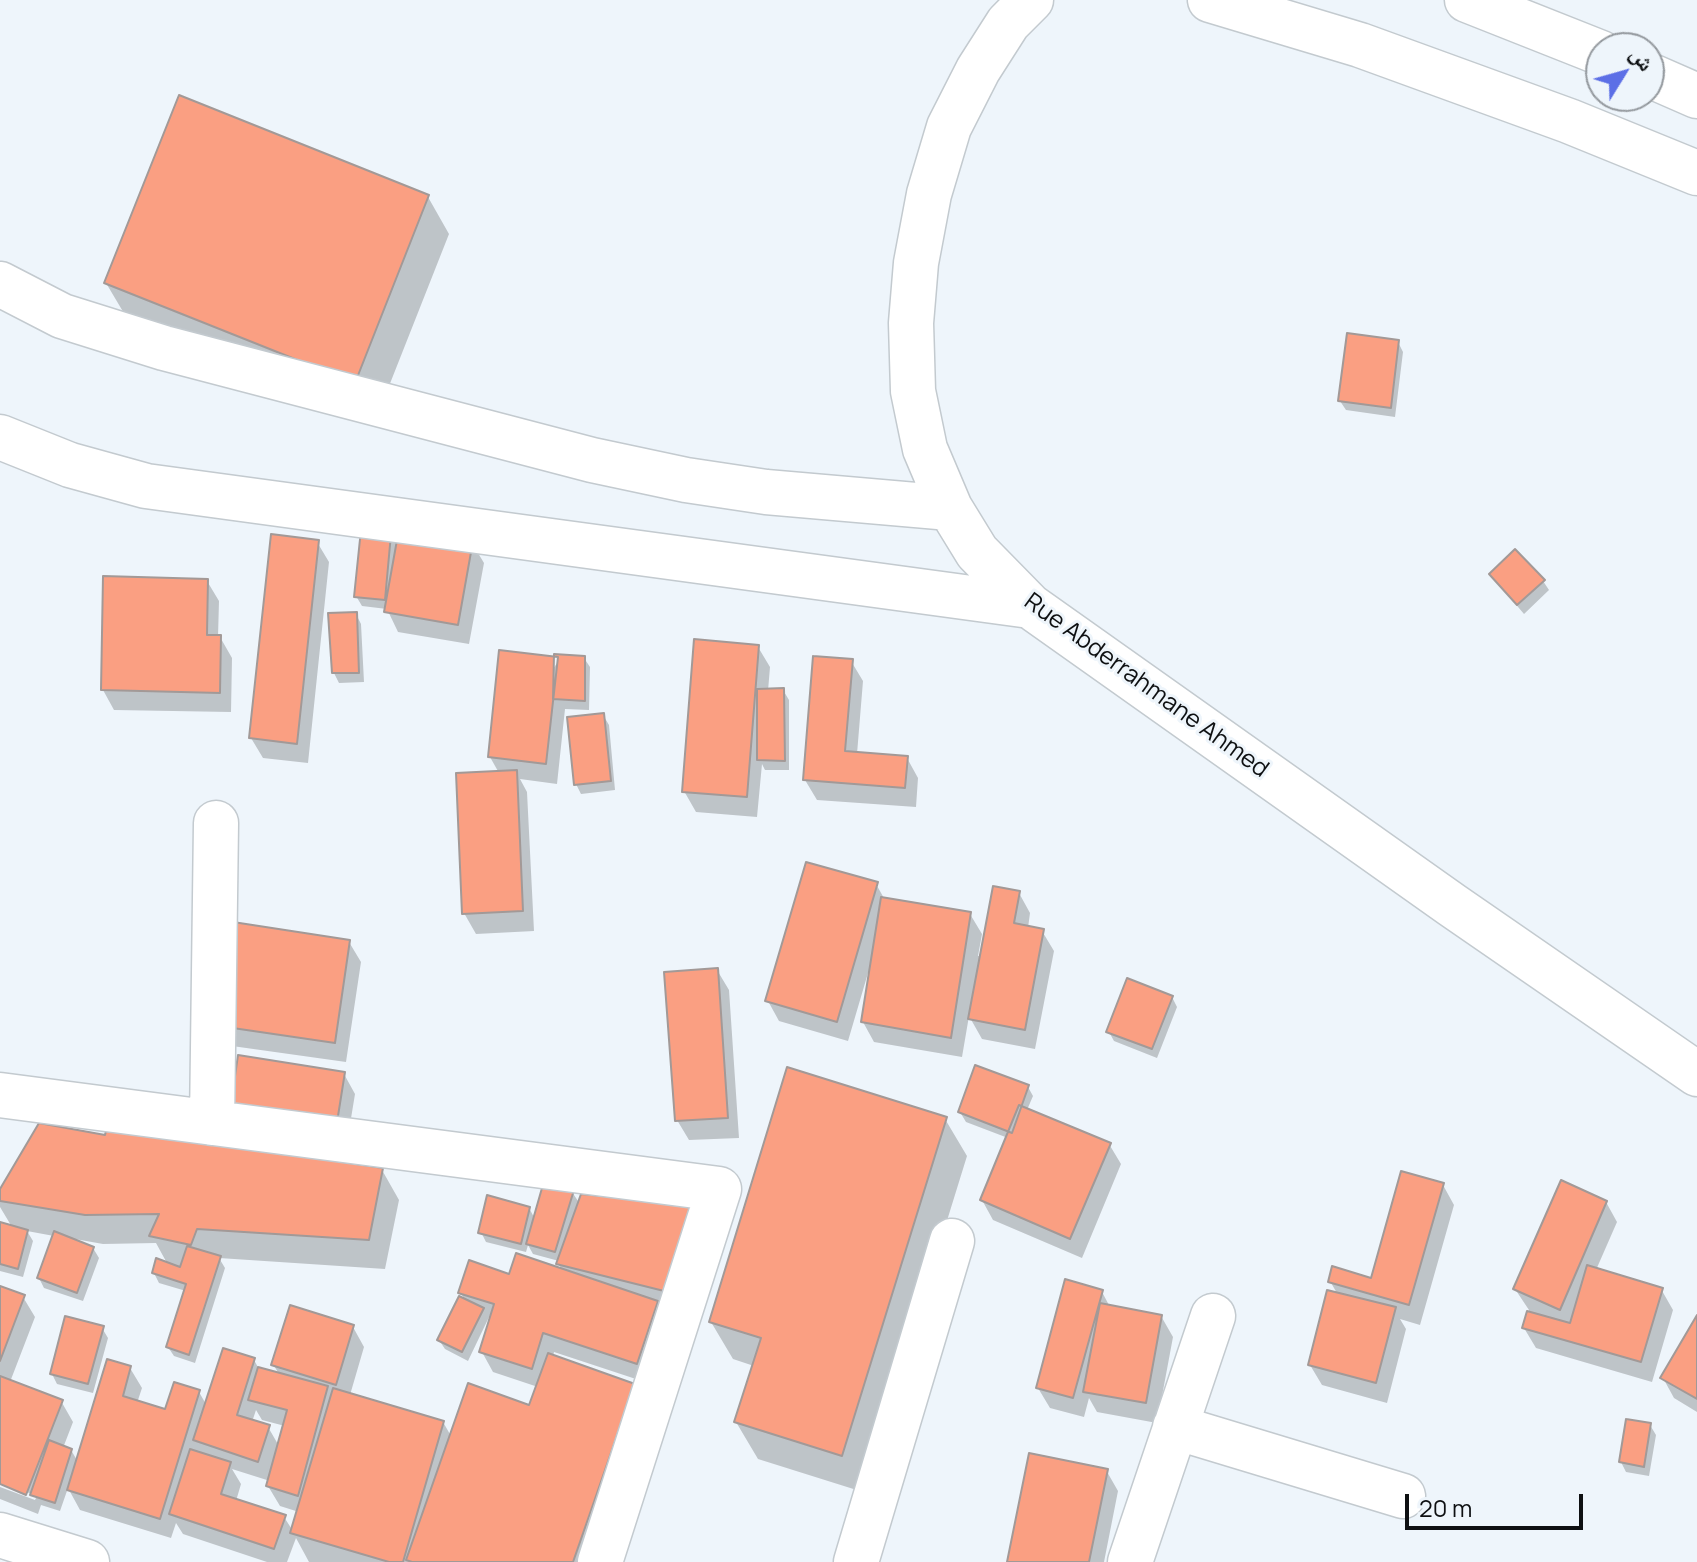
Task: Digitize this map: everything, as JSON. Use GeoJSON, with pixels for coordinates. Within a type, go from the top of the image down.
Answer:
{"type":"FeatureCollection","features":[{"type":"Feature","properties":{"kind":"street","name":"Rue Abderrahmane Ahmed"},"geometry":{"type":"LineString","coordinates":[[1031,0],[1008,23],[978,70],[949,127],[929,194],[916,263],[911,323],[913,391],[925,449],[950,508],[977,552],[1030,606],[1697,1074]]}},
{"type":"Feature","properties":{"kind":"street"},"geometry":{"type":"LineString","coordinates":[[1210,0],[1360,45],[1569,121],[1697,173]]}},
{"type":"Feature","properties":{"kind":"street"},"geometry":{"type":"LineString","coordinates":[[1467,0],[1585,47]]}},
{"type":"Feature","properties":{"kind":"street"},"geometry":{"type":"LineString","coordinates":[[1665,82],[1697,96]]}},
{"type":"Feature","properties":{"kind":"street"},"geometry":{"type":"LineString","coordinates":[[0,284],[62,316],[164,348],[592,460],[686,480],[766,492],[950,508]]}},
{"type":"Feature","properties":{"kind":"street"},"geometry":{"type":"LineString","coordinates":[[0,437],[70,465],[146,486],[1030,606]]}},
{"type":"Feature","properties":{"kind":"street"},"geometry":{"type":"LineString","coordinates":[[212,1123],[216,823]]}},
{"type":"Feature","properties":{"kind":"street"},"geometry":{"type":"LineString","coordinates":[[6,1105],[212,1123],[719,1189],[600,1562]]}},
{"type":"Feature","properties":{"kind":"street"},"geometry":{"type":"LineString","coordinates":[[856,1562],[952,1241]]}},
{"type":"Feature","properties":{"kind":"street"},"geometry":{"type":"LineString","coordinates":[[1130,1562],[1213,1316]]}},
{"type":"Feature","properties":{"kind":"street"},"geometry":{"type":"LineString","coordinates":[[1175,1427],[1403,1496]]}},
{"type":"Feature","properties":{"kind":"street"},"geometry":{"type":"LineString","coordinates":[[0,1535],[87,1562]]}},
{"type":"Feature","properties":{"kind":"building"},"geometry":{"type":"Polygon","coordinates":[[[179,95],[429,195],[355,383],[104,283],[179,95]]]}},
{"type":"Feature","properties":{"kind":"building"},"geometry":{"type":"Polygon","coordinates":[[[1347,333],[1399,340],[1391,408],[1338,401],[1347,333]]]}},
{"type":"Feature","properties":{"kind":"building"},"geometry":{"type":"Polygon","coordinates":[[[362,520],[392,523],[385,600],[354,597],[362,520]]]}},
{"type":"Feature","properties":{"kind":"building"},"geometry":{"type":"Polygon","coordinates":[[[399,529],[473,541],[458,625],[384,612],[399,529]]]}},
{"type":"Feature","properties":{"kind":"building"},"geometry":{"type":"Polygon","coordinates":[[[271,534],[319,540],[297,744],[249,738],[271,534]]]}},
{"type":"Feature","properties":{"kind":"building"},"geometry":{"type":"Polygon","coordinates":[[[1515,549],[1545,580],[1517,605],[1489,574],[1515,549]]]}},
{"type":"Feature","properties":{"kind":"building"},"geometry":{"type":"Polygon","coordinates":[[[103,576],[208,579],[207,635],[221,635],[220,693],[101,690],[103,576]]]}},
{"type":"Feature","properties":{"kind":"building"},"geometry":{"type":"Polygon","coordinates":[[[357,612],[359,673],[332,673],[328,613],[357,612]]]}},
{"type":"Feature","properties":{"kind":"building"},"geometry":{"type":"Polygon","coordinates":[[[694,639],[759,645],[747,797],[682,792],[694,639]]]}},
{"type":"Feature","properties":{"kind":"building"},"geometry":{"type":"Polygon","coordinates":[[[499,650],[558,657],[546,764],[488,757],[499,650]]]}},
{"type":"Feature","properties":{"kind":"building"},"geometry":{"type":"Polygon","coordinates":[[[554,654],[585,656],[585,701],[553,699],[554,654]]]}},
{"type":"Feature","properties":{"kind":"building"},"geometry":{"type":"Polygon","coordinates":[[[813,656],[853,659],[845,751],[908,756],[905,788],[803,780],[813,656]]]}},
{"type":"Feature","properties":{"kind":"building"},"geometry":{"type":"Polygon","coordinates":[[[784,688],[785,761],[757,760],[757,689],[784,688]]]}},
{"type":"Feature","properties":{"kind":"building"},"geometry":{"type":"Polygon","coordinates":[[[604,713],[611,781],[574,785],[567,717],[604,713]]]}},
{"type":"Feature","properties":{"kind":"building"},"geometry":{"type":"Polygon","coordinates":[[[517,770],[523,911],[462,914],[456,773],[517,770]]]}},
{"type":"Feature","properties":{"kind":"building"},"geometry":{"type":"Polygon","coordinates":[[[806,862],[878,882],[837,1022],[765,1001],[806,862]]]}},
{"type":"Feature","properties":{"kind":"building"},"geometry":{"type":"Polygon","coordinates":[[[993,886],[1020,891],[1014,923],[1044,929],[1025,1030],[968,1019],[993,886]]]}},
{"type":"Feature","properties":{"kind":"building"},"geometry":{"type":"Polygon","coordinates":[[[881,897],[971,912],[951,1038],[861,1022],[881,897]]]}},
{"type":"Feature","properties":{"kind":"building"},"geometry":{"type":"Polygon","coordinates":[[[233,922],[350,940],[335,1043],[219,1026],[233,922]]]}},
{"type":"Feature","properties":{"kind":"building"},"geometry":{"type":"Polygon","coordinates":[[[718,968],[728,1118],[675,1121],[664,972],[718,968]]]}},
{"type":"Feature","properties":{"kind":"building"},"geometry":{"type":"Polygon","coordinates":[[[1127,978],[1173,996],[1152,1049],[1106,1032],[1127,978]]]}},
{"type":"Feature","properties":{"kind":"building"},"geometry":{"type":"Polygon","coordinates":[[[238,1055],[345,1072],[335,1135],[229,1118],[238,1055]]]}},
{"type":"Feature","properties":{"kind":"building"},"geometry":{"type":"Polygon","coordinates":[[[975,1065],[1029,1085],[1012,1133],[958,1112],[975,1065]]]}},
{"type":"Feature","properties":{"kind":"building"},"geometry":{"type":"Polygon","coordinates":[[[787,1067],[947,1117],[842,1456],[734,1422],[761,1338],[709,1322],[787,1067]]]}},
{"type":"Feature","properties":{"kind":"building"},"geometry":{"type":"Polygon","coordinates":[[[1019,1105],[1111,1143],[1070,1239],[980,1200],[1019,1105]]]}},
{"type":"Feature","properties":{"kind":"building"},"geometry":{"type":"Polygon","coordinates":[[[39,1123],[105,1135],[107,1127],[383,1168],[369,1240],[197,1229],[191,1245],[149,1236],[159,1214],[85,1215],[0,1201],[0,1189],[39,1123]]]}},
{"type":"Feature","properties":{"kind":"building"},"geometry":{"type":"Polygon","coordinates":[[[1401,1171],[1444,1183],[1409,1305],[1328,1282],[1332,1266],[1371,1278],[1401,1171]]]}},
{"type":"Feature","properties":{"kind":"building"},"geometry":{"type":"Polygon","coordinates":[[[1561,1180],[1607,1201],[1560,1310],[1513,1289],[1561,1180]]]}},
{"type":"Feature","properties":{"kind":"building"},"geometry":{"type":"Polygon","coordinates":[[[544,1181],[574,1190],[555,1252],[526,1244],[544,1181]]]}},
{"type":"Feature","properties":{"kind":"building"},"geometry":{"type":"Polygon","coordinates":[[[581,1194],[697,1205],[668,1292],[556,1264],[581,1194]]]}},
{"type":"Feature","properties":{"kind":"building"},"geometry":{"type":"Polygon","coordinates":[[[487,1195],[530,1207],[521,1244],[478,1233],[487,1195]]]}},
{"type":"Feature","properties":{"kind":"building"},"geometry":{"type":"Polygon","coordinates":[[[0,1222],[28,1230],[18,1269],[0,1264],[0,1222]]]}},
{"type":"Feature","properties":{"kind":"building"},"geometry":{"type":"Polygon","coordinates":[[[54,1231],[94,1247],[77,1293],[37,1278],[54,1231]]]}},
{"type":"Feature","properties":{"kind":"building"},"geometry":{"type":"Polygon","coordinates":[[[187,1246],[221,1256],[189,1355],[166,1347],[186,1284],[152,1273],[156,1258],[180,1267],[187,1246]]]}},
{"type":"Feature","properties":{"kind":"building"},"geometry":{"type":"Polygon","coordinates":[[[516,1253],[658,1301],[637,1364],[543,1333],[532,1369],[479,1352],[494,1304],[458,1293],[469,1260],[509,1274],[516,1253]]]}},
{"type":"Feature","properties":{"kind":"building"},"geometry":{"type":"Polygon","coordinates":[[[1587,1265],[1663,1288],[1641,1362],[1522,1328],[1527,1311],[1570,1323],[1587,1265]]]}},
{"type":"Feature","properties":{"kind":"building"},"geometry":{"type":"Polygon","coordinates":[[[1065,1279],[1103,1290],[1073,1398],[1036,1388],[1065,1279]]]}},
{"type":"Feature","properties":{"kind":"building"},"geometry":{"type":"Polygon","coordinates":[[[0,1286],[25,1295],[0,1361],[0,1286]]]}},
{"type":"Feature","properties":{"kind":"building"},"geometry":{"type":"Polygon","coordinates":[[[1327,1290],[1396,1307],[1376,1383],[1308,1365],[1327,1290]]]}},
{"type":"Feature","properties":{"kind":"building"},"geometry":{"type":"Polygon","coordinates":[[[459,1296],[484,1308],[462,1352],[437,1340],[459,1296]]]}},
{"type":"Feature","properties":{"kind":"building"},"geometry":{"type":"Polygon","coordinates":[[[1100,1303],[1162,1315],[1146,1403],[1083,1392],[1100,1303]]]}},
{"type":"Feature","properties":{"kind":"building"},"geometry":{"type":"Polygon","coordinates":[[[290,1305],[354,1325],[336,1385],[271,1365],[290,1305]]]}},
{"type":"Feature","properties":{"kind":"building"},"geometry":{"type":"Polygon","coordinates":[[[1697,1315],[1697,1399],[1660,1378],[1697,1315]]]}},
{"type":"Feature","properties":{"kind":"building"},"geometry":{"type":"Polygon","coordinates":[[[65,1316],[104,1326],[88,1384],[50,1374],[65,1316]]]}},
{"type":"Feature","properties":{"kind":"building"},"geometry":{"type":"Polygon","coordinates":[[[223,1348],[255,1358],[237,1415],[270,1425],[258,1462],[193,1440],[223,1348]]]}},
{"type":"Feature","properties":{"kind":"building"},"geometry":{"type":"Polygon","coordinates":[[[548,1353],[635,1384],[573,1562],[406,1560],[468,1383],[529,1405],[548,1353]]]}},
{"type":"Feature","properties":{"kind":"building"},"geometry":{"type":"Polygon","coordinates":[[[107,1359],[131,1366],[123,1396],[165,1409],[174,1382],[200,1390],[160,1519],[67,1490],[107,1359]]]}},
{"type":"Feature","properties":{"kind":"building"},"geometry":{"type":"Polygon","coordinates":[[[258,1367],[328,1386],[298,1496],[266,1486],[287,1410],[248,1400],[258,1367]]]}},
{"type":"Feature","properties":{"kind":"building"},"geometry":{"type":"Polygon","coordinates":[[[0,1376],[63,1400],[26,1495],[0,1484],[0,1376]]]}},
{"type":"Feature","properties":{"kind":"building"},"geometry":{"type":"Polygon","coordinates":[[[333,1388],[444,1421],[403,1562],[389,1562],[290,1533],[333,1388]]]}},
{"type":"Feature","properties":{"kind":"building"},"geometry":{"type":"Polygon","coordinates":[[[1626,1419],[1651,1423],[1644,1467],[1619,1462],[1626,1419]]]}},
{"type":"Feature","properties":{"kind":"building"},"geometry":{"type":"Polygon","coordinates":[[[49,1440],[72,1449],[55,1503],[30,1495],[49,1440]]]}},
{"type":"Feature","properties":{"kind":"building"},"geometry":{"type":"Polygon","coordinates":[[[190,1449],[231,1462],[221,1494],[286,1515],[274,1549],[169,1514],[190,1449]]]}},
{"type":"Feature","properties":{"kind":"building"},"geometry":{"type":"Polygon","coordinates":[[[1029,1453],[1108,1469],[1089,1562],[1007,1562],[1029,1453]]]}}]}
